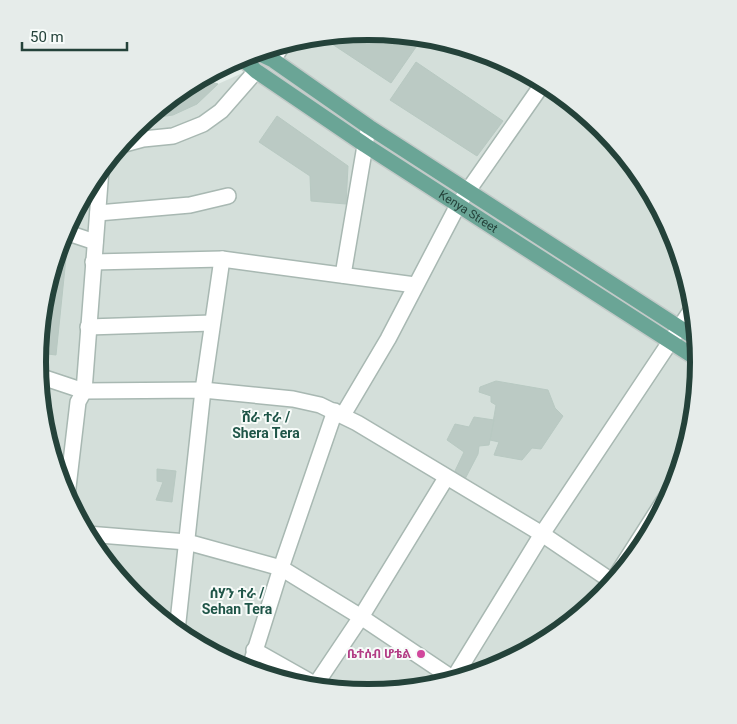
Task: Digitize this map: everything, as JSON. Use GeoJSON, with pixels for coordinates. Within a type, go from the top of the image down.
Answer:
{"type":"FeatureCollection","features":[{"type":"Feature","properties":{"kind":"main road"},"geometry":{"type":"LineString","coordinates":[[266,57],[369,127],[689,333]]}},
{"type":"Feature","properties":{"kind":"main road","name":"Kenya Street"},"geometry":{"type":"LineString","coordinates":[[248,64],[365,145],[691,355]]}},
{"type":"Feature","properties":{"kind":"street"},"geometry":{"type":"LineString","coordinates":[[273,60],[277,53]]}},
{"type":"Feature","properties":{"kind":"street"},"geometry":{"type":"LineString","coordinates":[[134,141],[173,136],[203,124],[221,111],[256,71]]}},
{"type":"Feature","properties":{"kind":"street"},"geometry":{"type":"LineString","coordinates":[[252,662],[281,568],[339,413],[388,339],[458,205],[539,89]]}},
{"type":"Feature","properties":{"kind":"street"},"geometry":{"type":"LineString","coordinates":[[343,275],[369,127]]}},
{"type":"Feature","properties":{"kind":"street"},"geometry":{"type":"LineString","coordinates":[[69,479],[78,402],[84,391],[100,185]]}},
{"type":"Feature","properties":{"kind":"street"},"geometry":{"type":"LineString","coordinates":[[98,213],[190,204],[228,196]]}},
{"type":"Feature","properties":{"kind":"street"},"geometry":{"type":"LineString","coordinates":[[73,235],[95,242]]}},
{"type":"Feature","properties":{"kind":"street"},"geometry":{"type":"LineString","coordinates":[[93,262],[222,259],[415,285]]}},
{"type":"Feature","properties":{"kind":"street"},"geometry":{"type":"LineString","coordinates":[[178,621],[203,390],[222,259]]}},
{"type":"Feature","properties":{"kind":"street"},"geometry":{"type":"LineString","coordinates":[[458,671],[542,534],[687,316]]}},
{"type":"Feature","properties":{"kind":"street"},"geometry":{"type":"LineString","coordinates":[[88,327],[212,323]]}},
{"type":"Feature","properties":{"kind":"street"},"geometry":{"type":"LineString","coordinates":[[47,379],[84,391],[203,390],[293,399],[320,405],[339,413],[542,534],[607,578]]}},
{"type":"Feature","properties":{"kind":"street"},"geometry":{"type":"LineString","coordinates":[[319,680],[361,617],[446,478]]}},
{"type":"Feature","properties":{"kind":"street"},"geometry":{"type":"LineString","coordinates":[[97,535],[187,542],[281,568],[361,617],[445,675]]}},
{"type":"Feature","properties":{"kind":"street"},"geometry":{"type":"LineString","coordinates":[[254,650],[298,676]]}},
{"type":"Feature","properties":{"kind":"shaded area"},"geometry":{"type":"Polygon","coordinates":[[[368,40],[411,43],[431,46],[472,57],[511,73],[537,87],[464,193],[260,59],[285,51],[326,43],[368,40]]]}},
{"type":"Feature","properties":{"kind":"shaded area"},"geometry":{"type":"Polygon","coordinates":[[[263,64],[611,293],[465,195],[539,89],[565,107],[596,134],[624,166],[647,201],[666,239],[673,258],[680,279],[688,320],[691,362],[690,383],[680,445],[657,504],[624,558],[581,604],[530,641],[472,667],[431,678],[411,681],[368,684],[347,683],[306,678],[285,673],[226,651],[207,641],[172,617],[126,574],[90,523],[71,485],[64,466],[57,445],[49,404],[46,362],[47,341],[57,279],[71,239],[90,201],[126,150],[156,120],[190,94],[210,82],[218,84],[263,64]]]}},
{"type":"Feature","properties":{"kind":"building"},"geometry":{"type":"Polygon","coordinates":[[[368,40],[418,44],[391,83],[330,43],[368,40]]]}},
{"type":"Feature","properties":{"kind":"building"},"geometry":{"type":"Polygon","coordinates":[[[416,62],[503,121],[477,156],[390,100],[416,62]]]}},
{"type":"Feature","properties":{"kind":"building"},"geometry":{"type":"Polygon","coordinates":[[[210,82],[218,84],[197,104],[173,115],[160,117],[207,83],[210,82]]]}},
{"type":"Feature","properties":{"kind":"building"},"geometry":{"type":"Polygon","coordinates":[[[277,116],[348,166],[346,204],[311,201],[310,176],[259,142],[277,116]]]}},
{"type":"Feature","properties":{"kind":"building"},"geometry":{"type":"Polygon","coordinates":[[[67,250],[56,355],[46,354],[49,320],[57,279],[67,250]]]}},
{"type":"Feature","properties":{"kind":"building"},"geometry":{"type":"Polygon","coordinates":[[[496,381],[548,390],[555,408],[563,416],[541,449],[532,448],[522,460],[494,455],[499,442],[490,440],[496,405],[491,402],[491,396],[479,392],[480,387],[496,381]]]}},
{"type":"Feature","properties":{"kind":"building"},"geometry":{"type":"Polygon","coordinates":[[[474,417],[494,420],[489,445],[479,446],[478,454],[465,479],[454,473],[464,452],[447,440],[455,424],[469,427],[474,417]]]}},
{"type":"Feature","properties":{"kind":"building"},"geometry":{"type":"Polygon","coordinates":[[[157,469],[176,471],[172,502],[156,500],[163,482],[157,481],[157,469]]]}},
{"type":"Feature","properties":{"kind":"place","name":"ቤተሰብ ሆቴል"},"geometry":{"type":"Point","coordinates":[421,654]}},
{"type":"Feature","properties":{"kind":"district","name":"ሸራ ተራ / Shera Tera"},"geometry":{"type":"Point","coordinates":[266,426]}},
{"type":"Feature","properties":{"kind":"district","name":"ሰሃን ተራ / Sehan Tera"},"geometry":{"type":"Point","coordinates":[237,602]}}]}
